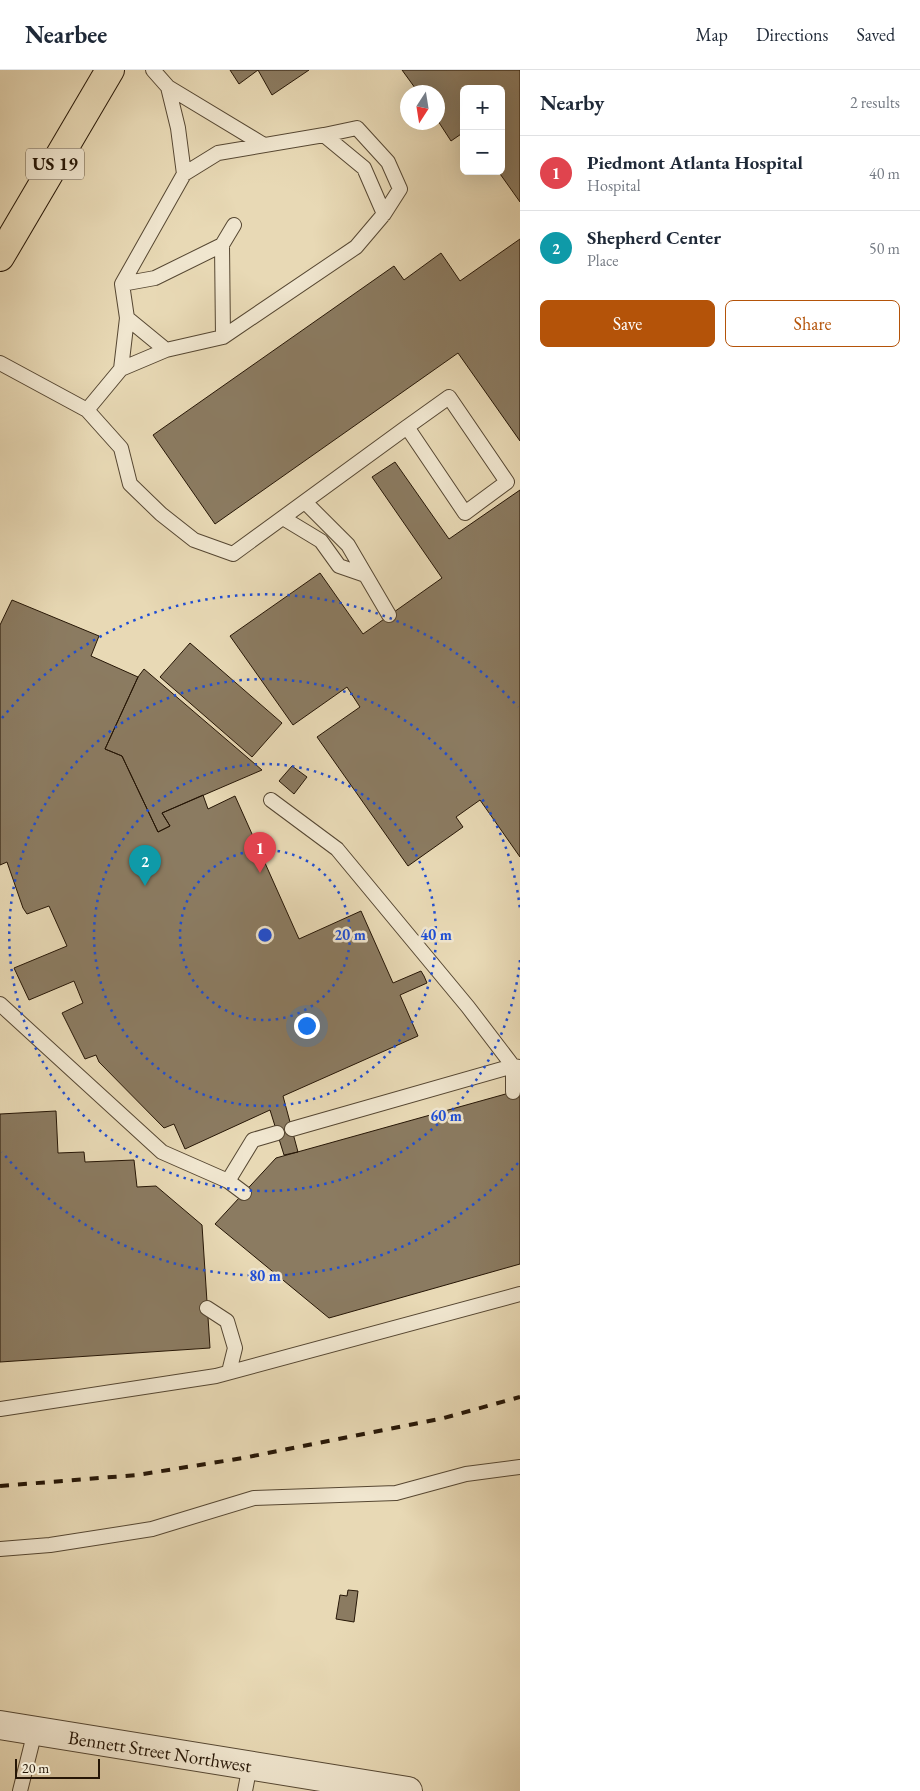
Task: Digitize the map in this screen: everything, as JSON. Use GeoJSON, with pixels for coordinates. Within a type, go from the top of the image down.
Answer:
{"type":"FeatureCollection","features":[{"type":"Feature","properties":{"kind":"highway","name":"US 19"},"geometry":{"type":"LineString","coordinates":[[0,257],[110,70]]}},
{"type":"Feature","properties":{"kind":"street","name":"Bennett Street Northwest"},"geometry":{"type":"LineString","coordinates":[[0,1725],[247,1778],[408,1791]]}},
{"type":"Feature","properties":{"kind":"lane"},"geometry":{"type":"LineString","coordinates":[[153,70],[168,88],[264,145]]}},
{"type":"Feature","properties":{"kind":"lane"},"geometry":{"type":"LineString","coordinates":[[168,88],[178,128],[184,174]]}},
{"type":"Feature","properties":{"kind":"lane"},"geometry":{"type":"LineString","coordinates":[[87,410],[121,370],[166,350],[223,337],[356,247],[384,214],[400,188],[388,162],[357,128],[218,153],[184,174],[122,284],[127,318],[121,370]]}},
{"type":"Feature","properties":{"kind":"lane"},"geometry":{"type":"LineString","coordinates":[[324,135],[364,168],[384,214]]}},
{"type":"Feature","properties":{"kind":"lane"},"geometry":{"type":"LineString","coordinates":[[223,337],[222,245],[234,225]]}},
{"type":"Feature","properties":{"kind":"lane"},"geometry":{"type":"LineString","coordinates":[[122,284],[155,278],[222,245]]}},
{"type":"Feature","properties":{"kind":"lane"},"geometry":{"type":"LineString","coordinates":[[127,318],[166,350]]}},
{"type":"Feature","properties":{"kind":"lane"},"geometry":{"type":"LineString","coordinates":[[0,362],[87,410],[121,448],[130,484],[161,514],[194,540],[233,554],[407,427],[449,397],[507,482],[465,513],[407,427]]}},
{"type":"Feature","properties":{"kind":"lane"},"geometry":{"type":"LineString","coordinates":[[305,502],[348,545],[389,616]]}},
{"type":"Feature","properties":{"kind":"lane"},"geometry":{"type":"LineString","coordinates":[[283,518],[321,541],[339,566],[365,575]]}},
{"type":"Feature","properties":{"kind":"lane"},"geometry":{"type":"LineString","coordinates":[[271,800],[337,849],[468,1007],[516,1066],[513,1092]]}},
{"type":"Feature","properties":{"kind":"lane"},"geometry":{"type":"LineString","coordinates":[[0,1004],[162,1152],[228,1181],[244,1193]]}},
{"type":"Feature","properties":{"kind":"lane"},"geometry":{"type":"LineString","coordinates":[[292,1129],[516,1066]]}},
{"type":"Feature","properties":{"kind":"lane"},"geometry":{"type":"LineString","coordinates":[[228,1181],[253,1140],[277,1133]]}},
{"type":"Feature","properties":{"kind":"lane"},"geometry":{"type":"LineString","coordinates":[[0,1408],[216,1376],[520,1294]]}},
{"type":"Feature","properties":{"kind":"lane"},"geometry":{"type":"LineString","coordinates":[[207,1308],[227,1321],[235,1348],[229,1372]]}},
{"type":"Feature","properties":{"kind":"lane"},"geometry":{"type":"LineString","coordinates":[[0,1549],[50,1545],[152,1529],[254,1498],[396,1492],[466,1474],[520,1467]]}},
{"type":"Feature","properties":{"kind":"lane"},"geometry":{"type":"LineString","coordinates":[[20,1791],[35,1731]]}},
{"type":"Feature","properties":{"kind":"building"},"geometry":{"type":"Polygon","coordinates":[[[230,70],[258,70],[239,84],[230,70]]]}},
{"type":"Feature","properties":{"kind":"building"},"geometry":{"type":"Polygon","coordinates":[[[258,70],[309,70],[272,95],[258,70]]]}},
{"type":"Feature","properties":{"kind":"building"},"geometry":{"type":"Polygon","coordinates":[[[402,70],[520,70],[520,202],[501,175],[505,175],[505,85],[460,85],[460,135],[451,141],[444,130],[445,85],[413,85],[402,70]]]}},
{"type":"Feature","properties":{"kind":"building"},"geometry":{"type":"Polygon","coordinates":[[[520,239],[520,441],[458,353],[215,524],[153,435],[394,266],[404,280],[441,253],[460,281],[520,239]]]}},
{"type":"Feature","properties":{"kind":"building"},"geometry":{"type":"Polygon","coordinates":[[[395,462],[449,539],[520,490],[520,857],[480,800],[456,817],[463,827],[408,866],[317,737],[360,707],[347,687],[293,725],[230,636],[320,573],[363,634],[442,578],[372,477],[395,462]]]}},
{"type":"Feature","properties":{"kind":"building"},"geometry":{"type":"Polygon","coordinates":[[[12,600],[99,636],[91,656],[138,677],[105,749],[122,756],[158,832],[170,826],[162,813],[203,795],[208,809],[235,796],[299,939],[361,911],[393,983],[421,971],[424,976],[427,983],[400,995],[418,1036],[283,1096],[298,1152],[284,1155],[270,1110],[185,1149],[174,1124],[164,1128],[99,1062],[96,1055],[85,1059],[62,1013],[83,1003],[74,981],[29,1000],[14,968],[67,946],[49,906],[27,914],[23,908],[7,862],[0,865],[0,625],[12,600]]]}},
{"type":"Feature","properties":{"kind":"building"},"geometry":{"type":"Polygon","coordinates":[[[190,643],[282,723],[252,757],[160,677],[190,643]]]}},
{"type":"Feature","properties":{"kind":"building"},"geometry":{"type":"Polygon","coordinates":[[[144,669],[262,770],[162,813],[170,826],[158,832],[122,756],[105,749],[138,677],[144,669]]]}},
{"type":"Feature","properties":{"kind":"building"},"geometry":{"type":"Polygon","coordinates":[[[292,766],[307,777],[294,794],[279,781],[292,766]]]}},
{"type":"Feature","properties":{"kind":"building"},"geometry":{"type":"Polygon","coordinates":[[[520,1090],[520,1264],[329,1318],[215,1224],[276,1158],[520,1090]]]}},
{"type":"Feature","properties":{"kind":"building"},"geometry":{"type":"Polygon","coordinates":[[[56,1111],[58,1153],[84,1152],[85,1162],[134,1160],[137,1187],[156,1186],[202,1225],[210,1348],[0,1362],[0,1114],[56,1111]]]}},
{"type":"Feature","properties":{"kind":"building"},"geometry":{"type":"Polygon","coordinates":[[[348,1590],[358,1591],[354,1622],[336,1619],[340,1595],[347,1596],[348,1590]]]}},
{"type":"Feature","properties":{"kind":"railway"},"geometry":{"type":"LineString","coordinates":[[0,1486],[137,1475],[243,1458],[444,1418],[520,1397]]}},
{"type":"Feature","properties":{"kind":"place","name":"Piedmont Atlanta Hospital"},"geometry":{"type":"Point","coordinates":[260,873]}},
{"type":"Feature","properties":{"kind":"place","name":"Shepherd Center"},"geometry":{"type":"Point","coordinates":[145,886]}}]}
